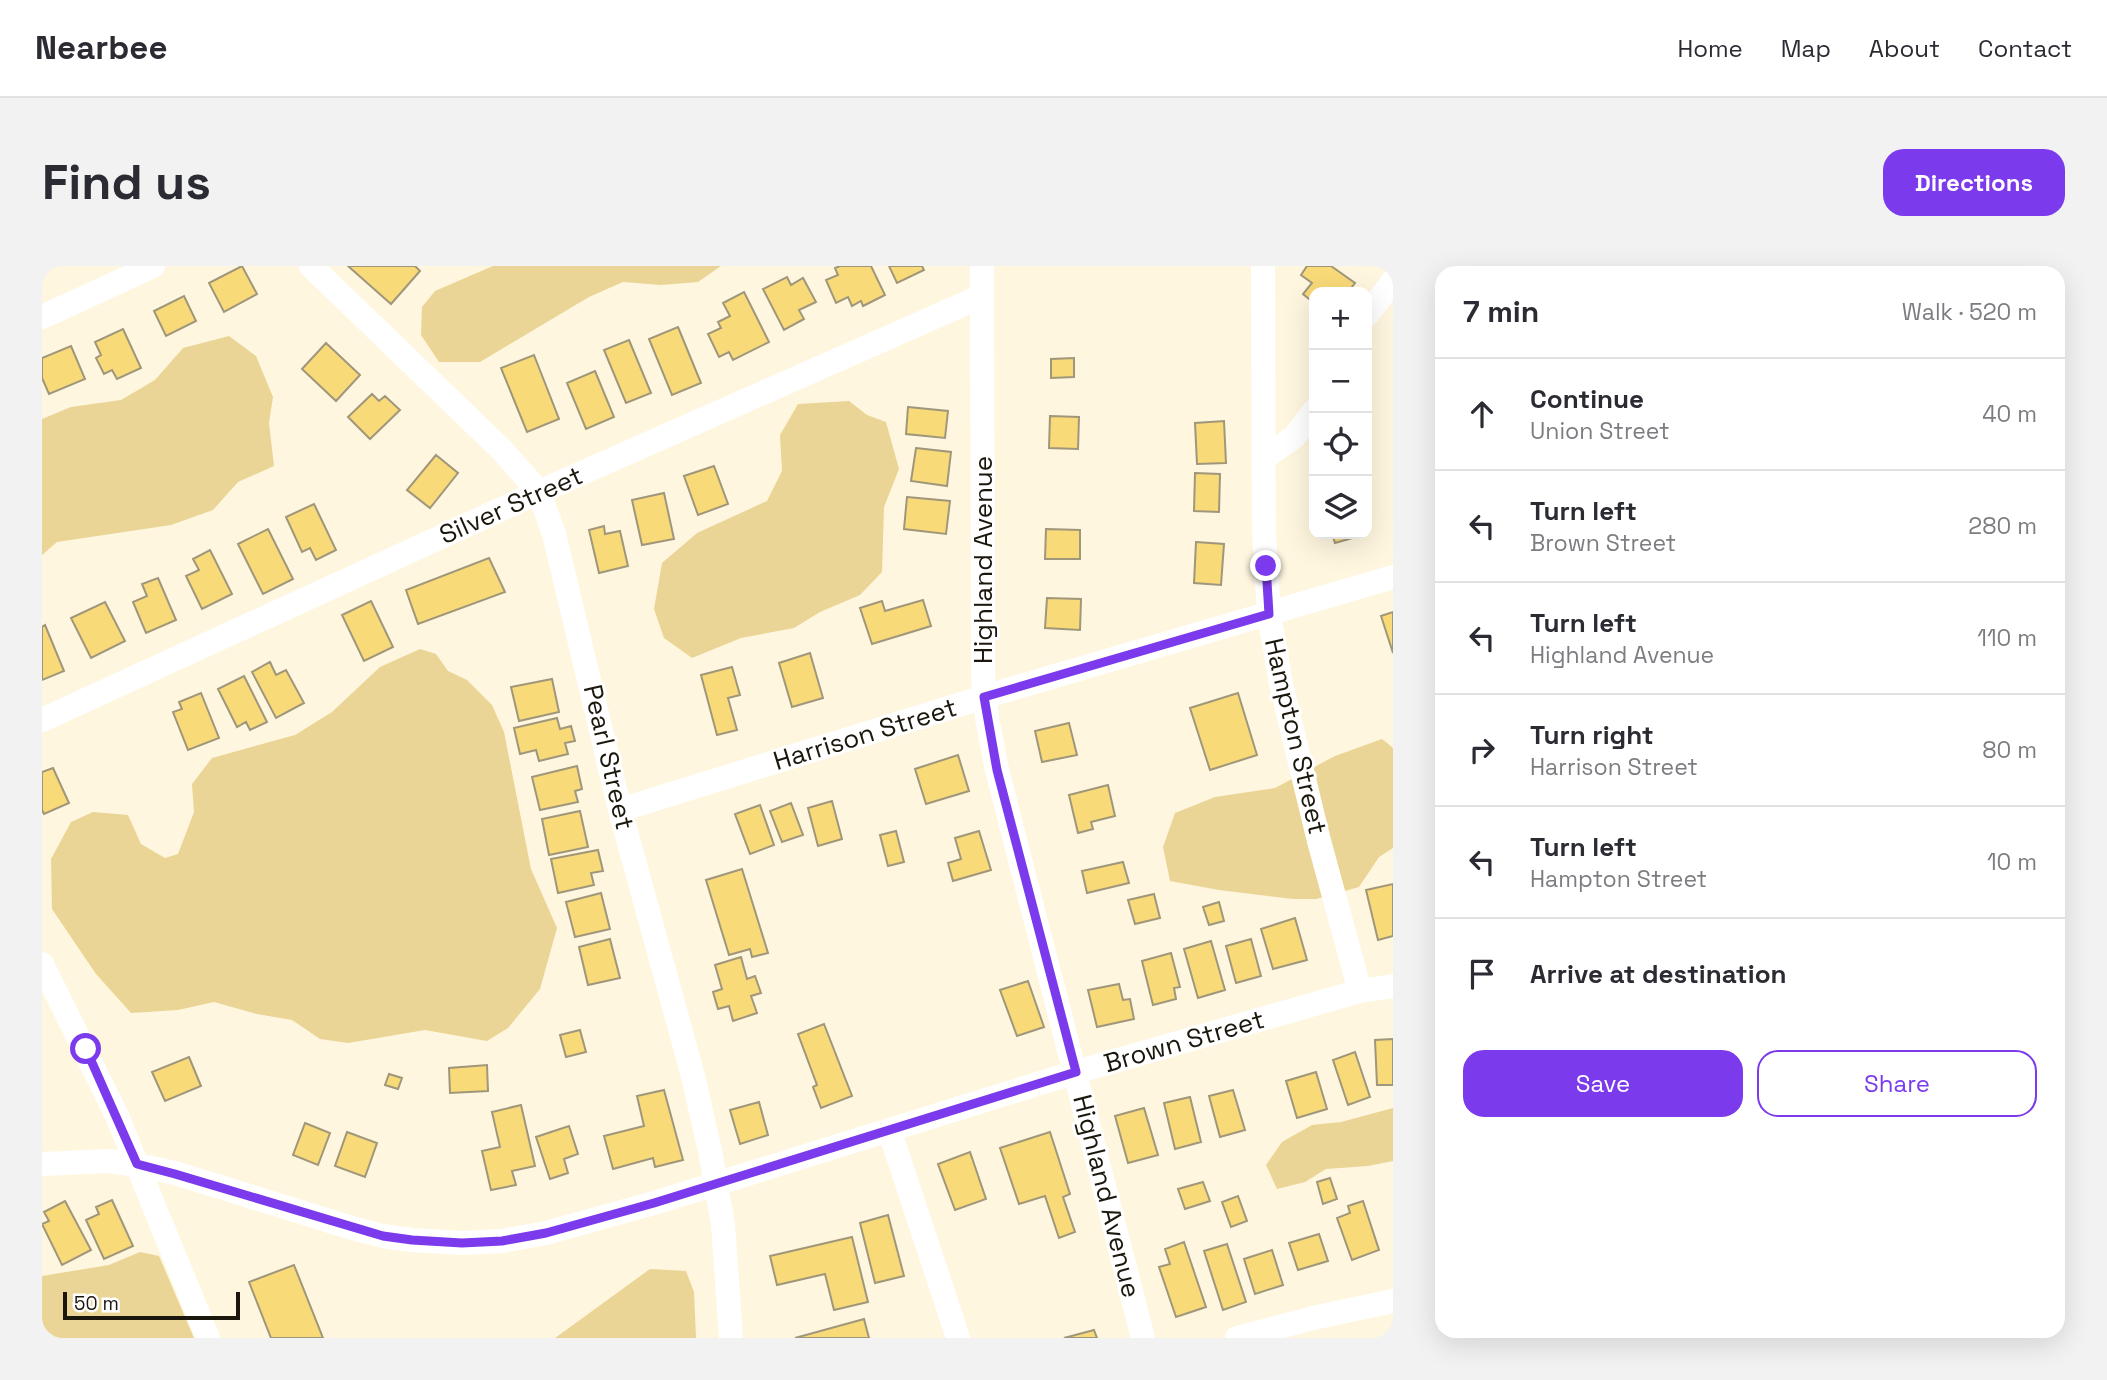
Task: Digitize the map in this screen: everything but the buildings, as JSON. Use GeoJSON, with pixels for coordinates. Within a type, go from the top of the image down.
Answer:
{"type":"FeatureCollection","features":[{"type":"Feature","properties":{"kind":"street"},"geometry":{"type":"LineString","coordinates":[[42,317],[153,266]]}},
{"type":"Feature","properties":{"kind":"street","name":"Pearl Street"},"geometry":{"type":"LineString","coordinates":[[311,266],[502,450],[539,492],[554,534],[620,810],[693,1076],[723,1224],[731,1338]]}},
{"type":"Feature","properties":{"kind":"street","name":"Highland Avenue"},"geometry":{"type":"LineString","coordinates":[[982,266],[984,697],[997,770],[1143,1338]]}},
{"type":"Feature","properties":{"kind":"street","name":"Hampton Street"},"geometry":{"type":"LineString","coordinates":[[1263,266],[1264,535],[1269,614],[1281,684],[1319,841],[1360,991]]}},
{"type":"Feature","properties":{"kind":"street"},"geometry":{"type":"LineString","coordinates":[[1372,308],[1393,281]]}},
{"type":"Feature","properties":{"kind":"street","name":"Silver Street"},"geometry":{"type":"LineString","coordinates":[[42,720],[539,492],[982,296]]}},
{"type":"Feature","properties":{"kind":"street"},"geometry":{"type":"LineString","coordinates":[[1264,458],[1294,437],[1312,413]]}},
{"type":"Feature","properties":{"kind":"street","name":"Harrison Street"},"geometry":{"type":"LineString","coordinates":[[620,810],[984,697],[1393,577]]}},
{"type":"Feature","properties":{"kind":"street"},"geometry":{"type":"LineString","coordinates":[[42,964],[86,1049],[137,1164],[208,1338]]}},
{"type":"Feature","properties":{"kind":"street","name":"Brown Street"},"geometry":{"type":"LineString","coordinates":[[42,1164],[97,1161],[137,1164],[373,1233],[412,1240],[462,1243],[502,1241],[546,1233],[716,1185],[1076,1072],[1360,991],[1393,986]]}},
{"type":"Feature","properties":{"kind":"street"},"geometry":{"type":"LineString","coordinates":[[890,1132],[958,1338]]}},
{"type":"Feature","properties":{"kind":"street"},"geometry":{"type":"LineString","coordinates":[[1237,1338],[1393,1301]]}},
{"type":"Feature","properties":{"kind":"shaded area"},"geometry":{"type":"Polygon","coordinates":[[[493,266],[721,266],[698,282],[661,285],[623,282],[589,297],[480,362],[439,362],[421,335],[422,307],[435,291],[493,266]]]}},
{"type":"Feature","properties":{"kind":"shaded area"},"geometry":{"type":"Polygon","coordinates":[[[229,336],[256,356],[273,397],[269,423],[274,466],[238,482],[213,510],[171,525],[57,542],[42,555],[42,419],[71,407],[121,400],[155,380],[183,348],[229,336]]]}},
{"type":"Feature","properties":{"kind":"shaded area"},"geometry":{"type":"Polygon","coordinates":[[[849,401],[867,415],[886,422],[899,469],[884,507],[882,572],[860,595],[820,612],[794,628],[741,638],[692,658],[664,638],[654,609],[662,563],[697,533],[767,501],[782,471],[780,435],[798,404],[849,401]]]}},
{"type":"Feature","properties":{"kind":"shaded area"},"geometry":{"type":"Polygon","coordinates":[[[420,649],[436,654],[448,671],[467,680],[492,705],[504,732],[531,869],[557,928],[540,989],[508,1028],[487,1041],[425,1030],[348,1043],[320,1039],[292,1020],[214,1002],[178,1010],[131,1013],[96,974],[52,909],[51,859],[71,822],[93,812],[128,815],[141,844],[165,858],[178,854],[194,812],[192,784],[212,758],[295,735],[332,712],[380,667],[420,649]]]}},
{"type":"Feature","properties":{"kind":"shaded area"},"geometry":{"type":"Polygon","coordinates":[[[1382,739],[1393,748],[1393,848],[1379,857],[1359,887],[1316,899],[1293,899],[1170,881],[1163,847],[1175,813],[1215,797],[1275,788],[1335,756],[1382,739]]]}},
{"type":"Feature","properties":{"kind":"shaded area"},"geometry":{"type":"Polygon","coordinates":[[[1393,1108],[1393,1161],[1326,1169],[1305,1182],[1277,1189],[1266,1165],[1282,1142],[1312,1125],[1341,1122],[1393,1108]]]}},
{"type":"Feature","properties":{"kind":"shaded area"},"geometry":{"type":"Polygon","coordinates":[[[140,1252],[159,1256],[194,1338],[42,1338],[42,1276],[109,1265],[140,1252]]]}},
{"type":"Feature","properties":{"kind":"shaded area"},"geometry":{"type":"Polygon","coordinates":[[[650,1269],[686,1271],[694,1292],[696,1338],[555,1338],[650,1269]]]}},
{"type":"Feature","properties":{"kind":"route"},"geometry":{"type":"LineString","coordinates":[[86,1049],[137,1164],[383,1236],[462,1243],[502,1241],[546,1233],[654,1203],[890,1132],[1076,1072],[997,770],[984,697],[1269,614],[1266,566]]}}]}
